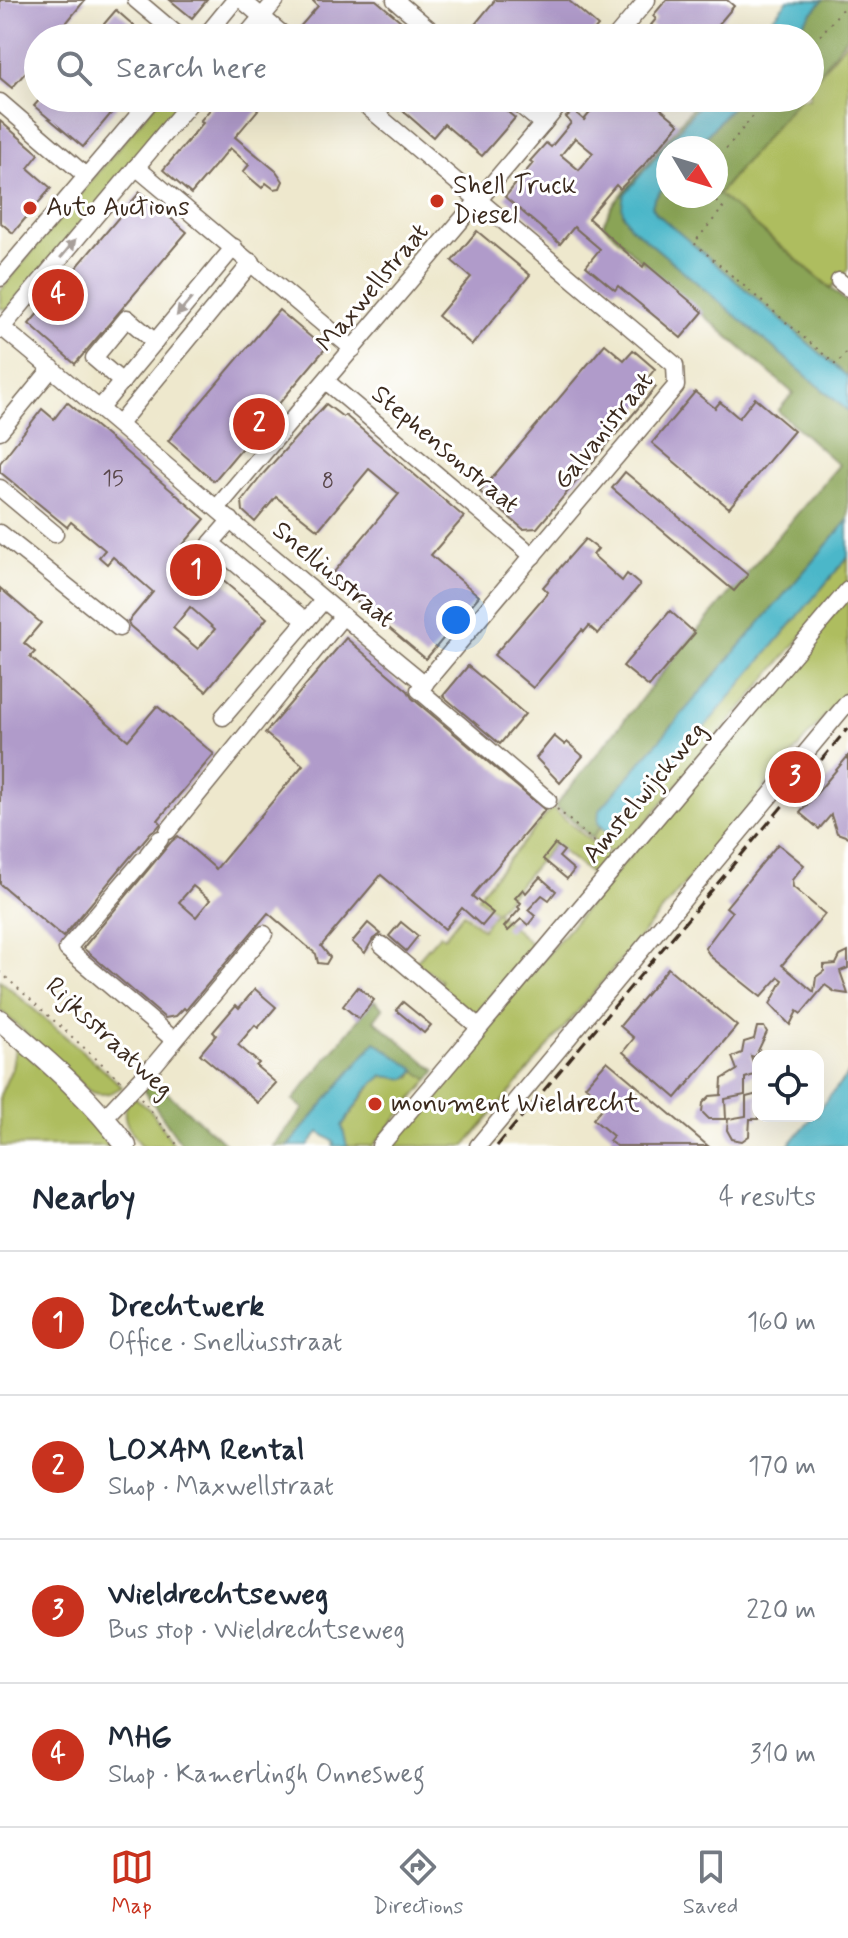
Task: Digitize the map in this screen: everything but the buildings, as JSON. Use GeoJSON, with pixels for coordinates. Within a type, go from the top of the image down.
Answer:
{"type":"FeatureCollection","features":[{"type":"Feature","properties":{"kind":"main road"},"geometry":{"type":"LineString","coordinates":[[0,1020],[66,1077],[105,1117],[126,1146]]}},
{"type":"Feature","properties":{"kind":"street"},"geometry":{"type":"LineString","coordinates":[[136,0],[164,24]]}},
{"type":"Feature","properties":{"kind":"street"},"geometry":{"type":"LineString","coordinates":[[215,24],[235,0]]}},
{"type":"Feature","properties":{"kind":"street"},"geometry":{"type":"LineString","coordinates":[[242,0],[269,24]]}},
{"type":"Feature","properties":{"kind":"street"},"geometry":{"type":"LineString","coordinates":[[256,24],[276,0]]}},
{"type":"Feature","properties":{"kind":"street"},"geometry":{"type":"LineString","coordinates":[[395,0],[423,24]]}},
{"type":"Feature","properties":{"kind":"street"},"geometry":{"type":"LineString","coordinates":[[627,24],[647,0]]}},
{"type":"Feature","properties":{"kind":"street"},"geometry":{"type":"LineString","coordinates":[[0,102],[86,176]]}},
{"type":"Feature","properties":{"kind":"street"},"geometry":{"type":"LineString","coordinates":[[0,278],[141,112]]}},
{"type":"Feature","properties":{"kind":"street"},"geometry":{"type":"LineString","coordinates":[[1,328],[182,112]]}},
{"type":"Feature","properties":{"kind":"street","name":"Galvanistraat"},"geometry":{"type":"LineString","coordinates":[[373,112],[675,365],[676,386],[425,684]]}},
{"type":"Feature","properties":{"kind":"street"},"geometry":{"type":"LineString","coordinates":[[528,112],[543,124]]}},
{"type":"Feature","properties":{"kind":"street","name":"Maxwellstraat"},"geometry":{"type":"LineString","coordinates":[[217,508],[553,112]]}},
{"type":"Feature","properties":{"kind":"street"},"geometry":{"type":"LineString","coordinates":[[136,167],[353,349]]}},
{"type":"Feature","properties":{"kind":"street"},"geometry":{"type":"LineString","coordinates":[[100,408],[234,247]]}},
{"type":"Feature","properties":{"kind":"street"},"geometry":{"type":"LineString","coordinates":[[119,424],[252,262]]}},
{"type":"Feature","properties":{"kind":"street"},"geometry":{"type":"LineString","coordinates":[[122,382],[94,358],[127,318],[155,342]]}},
{"type":"Feature","properties":{"kind":"street","name":"Snelliusstraat"},"geometry":{"type":"LineString","coordinates":[[1,328],[425,684],[419,690],[548,800]]}},
{"type":"Feature","properties":{"kind":"street"},"geometry":{"type":"LineString","coordinates":[[0,431],[52,368]]}},
{"type":"Feature","properties":{"kind":"street","name":"Stephensonstraat"},"geometry":{"type":"LineString","coordinates":[[326,381],[533,556]]}},
{"type":"Feature","properties":{"kind":"street"},"geometry":{"type":"LineString","coordinates":[[0,488],[55,534]]}},
{"type":"Feature","properties":{"kind":"street"},"geometry":{"type":"LineString","coordinates":[[231,520],[211,543],[306,621]]}},
{"type":"Feature","properties":{"kind":"street"},"geometry":{"type":"LineString","coordinates":[[0,533],[119,628]]}},
{"type":"Feature","properties":{"kind":"street","name":"Amstelwijckweg"},"geometry":{"type":"LineString","coordinates":[[380,1146],[848,590]]}},
{"type":"Feature","properties":{"kind":"street"},"geometry":{"type":"LineString","coordinates":[[223,717],[323,601]]}},
{"type":"Feature","properties":{"kind":"street"},"geometry":{"type":"LineString","coordinates":[[174,1040],[67,949],[342,617]]}},
{"type":"Feature","properties":{"kind":"street"},"geometry":{"type":"LineString","coordinates":[[478,1146],[848,702]]}},
{"type":"Feature","properties":{"kind":"street"},"geometry":{"type":"LineString","coordinates":[[105,1117],[264,934]]}},
{"type":"Feature","properties":{"kind":"street"},"geometry":{"type":"LineString","coordinates":[[382,945],[479,1027]]}},
{"type":"Feature","properties":{"kind":"path"},"geometry":{"type":"LineString","coordinates":[[824,31],[848,2]]}},
{"type":"Feature","properties":{"kind":"path"},"geometry":{"type":"LineString","coordinates":[[728,146],[756,112]]}},
{"type":"Feature","properties":{"kind":"path"},"geometry":{"type":"LineString","coordinates":[[723,208],[694,243],[836,365],[848,351]]}},
{"type":"Feature","properties":{"kind":"path"},"geometry":{"type":"LineString","coordinates":[[548,800],[618,863]]}},
{"type":"Feature","properties":{"kind":"path","name":"Rijksstraatweg"},"geometry":{"type":"LineString","coordinates":[[0,972],[130,1088],[156,1114],[178,1146]]}},
{"type":"Feature","properties":{"kind":"green space"},"geometry":{"type":"Polygon","coordinates":[[[823,0],[848,0],[848,35],[824,67],[824,24],[802,24],[823,0]]]}},
{"type":"Feature","properties":{"kind":"green space"},"geometry":{"type":"Polygon","coordinates":[[[848,40],[848,269],[831,288],[728,202],[728,182],[787,112],[824,112],[824,68],[848,40]]]}},
{"type":"Feature","properties":{"kind":"green space"},"geometry":{"type":"Polygon","coordinates":[[[148,112],[176,112],[8,309],[0,308],[0,291],[148,112]]]}},
{"type":"Feature","properties":{"kind":"green space"},"geometry":{"type":"Polygon","coordinates":[[[689,112],[693,112],[673,136],[669,136],[689,112]]]}},
{"type":"Feature","properties":{"kind":"green space"},"geometry":{"type":"Polygon","coordinates":[[[727,112],[787,112],[728,182],[728,136],[706,136],[727,112]]]}},
{"type":"Feature","properties":{"kind":"green space"},"geometry":{"type":"Polygon","coordinates":[[[656,152],[656,157],[624,195],[623,214],[630,226],[848,411],[848,520],[599,811],[600,827],[592,838],[555,806],[681,650],[839,465],[778,411],[793,393],[642,262],[603,224],[612,206],[656,152]]]}},
{"type":"Feature","properties":{"kind":"green space"},"geometry":{"type":"Polygon","coordinates":[[[656,197],[656,208],[728,208],[728,202],[848,303],[848,377],[656,213],[652,206],[656,197]]]}},
{"type":"Feature","properties":{"kind":"green space"},"geometry":{"type":"Polygon","coordinates":[[[848,557],[848,581],[616,858],[592,838],[600,827],[605,831],[622,825],[848,557]]]}},
{"type":"Feature","properties":{"kind":"green space"},"geometry":{"type":"Polygon","coordinates":[[[848,597],[848,688],[465,1146],[386,1146],[848,597]]]}},
{"type":"Feature","properties":{"kind":"green space"},"geometry":{"type":"Polygon","coordinates":[[[552,808],[614,861],[598,880],[554,844],[496,912],[533,945],[476,1014],[468,1012],[436,987],[441,981],[414,964],[440,934],[444,937],[463,913],[482,929],[495,912],[477,897],[552,808]]]}},
{"type":"Feature","properties":{"kind":"green space"},"geometry":{"type":"Polygon","coordinates":[[[0,980],[122,1087],[107,1094],[91,1092],[0,1010],[0,980]]]}},
{"type":"Feature","properties":{"kind":"green space"},"geometry":{"type":"Polygon","coordinates":[[[374,1000],[383,1008],[374,1020],[436,1071],[429,1080],[375,1042],[288,1146],[273,1146],[304,1109],[293,1100],[374,1000]]]}},
{"type":"Feature","properties":{"kind":"green space"},"geometry":{"type":"Polygon","coordinates":[[[15,1048],[41,1066],[69,1092],[114,1146],[0,1146],[0,1095],[12,1068],[15,1048]]]}},
{"type":"Feature","properties":{"kind":"green space"},"geometry":{"type":"Polygon","coordinates":[[[416,1070],[429,1080],[373,1146],[347,1146],[342,1126],[376,1079],[383,1076],[411,1077],[416,1070]]]}},
{"type":"Feature","properties":{"kind":"green space"},"geometry":{"type":"Polygon","coordinates":[[[150,1078],[228,1146],[183,1146],[143,1089],[150,1078]]]}},
{"type":"Feature","properties":{"kind":"green space"},"geometry":{"type":"Polygon","coordinates":[[[132,1095],[152,1112],[175,1146],[142,1146],[126,1122],[125,1109],[132,1095]]]}},
{"type":"Feature","properties":{"kind":"water"},"geometry":{"type":"Polygon","coordinates":[[[788,0],[823,0],[802,24],[768,24],[788,0]]]}},
{"type":"Feature","properties":{"kind":"water"},"geometry":{"type":"Polygon","coordinates":[[[693,112],[727,112],[706,136],[673,136],[693,112]]]}},
{"type":"Feature","properties":{"kind":"water"},"geometry":{"type":"Polygon","coordinates":[[[656,157],[656,197],[652,206],[656,213],[848,377],[848,411],[630,226],[622,208],[624,195],[656,157]]]}},
{"type":"Feature","properties":{"kind":"water"},"geometry":{"type":"Polygon","coordinates":[[[848,520],[848,557],[622,825],[606,831],[598,823],[599,811],[848,520]]]}},
{"type":"Feature","properties":{"kind":"water"},"geometry":{"type":"Polygon","coordinates":[[[375,1042],[416,1070],[406,1079],[383,1076],[368,1088],[342,1126],[347,1146],[333,1146],[334,1142],[319,1132],[308,1146],[288,1146],[375,1042]]]}},
{"type":"Feature","properties":{"kind":"water"},"geometry":{"type":"Polygon","coordinates":[[[848,1074],[848,1146],[788,1146],[808,1122],[824,1122],[824,1103],[848,1074]]]}},
{"type":"Feature","properties":{"kind":"railway"},"geometry":{"type":"LineString","coordinates":[[497,1146],[848,728]]}},
{"type":"Feature","properties":{"kind":"place","name":"Shell Truck Diesel"},"geometry":{"type":"Point","coordinates":[437,201]}},
{"type":"Feature","properties":{"kind":"place","name":"Auto Auctions"},"geometry":{"type":"Point","coordinates":[30,208]}},
{"type":"Feature","properties":{"kind":"place","name":"MHG"},"geometry":{"type":"Point","coordinates":[58,295]}},
{"type":"Feature","properties":{"kind":"place","name":"LOXAM Rental"},"geometry":{"type":"Point","coordinates":[259,424]}},
{"type":"Feature","properties":{"kind":"place","name":"Drechtwerk"},"geometry":{"type":"Point","coordinates":[196,570]}},
{"type":"Feature","properties":{"kind":"place","name":"Wieldrechtseweg"},"geometry":{"type":"Point","coordinates":[795,777]}},
{"type":"Feature","properties":{"kind":"place","name":"monument Wieldrecht"},"geometry":{"type":"Point","coordinates":[375,1104]}}]}
